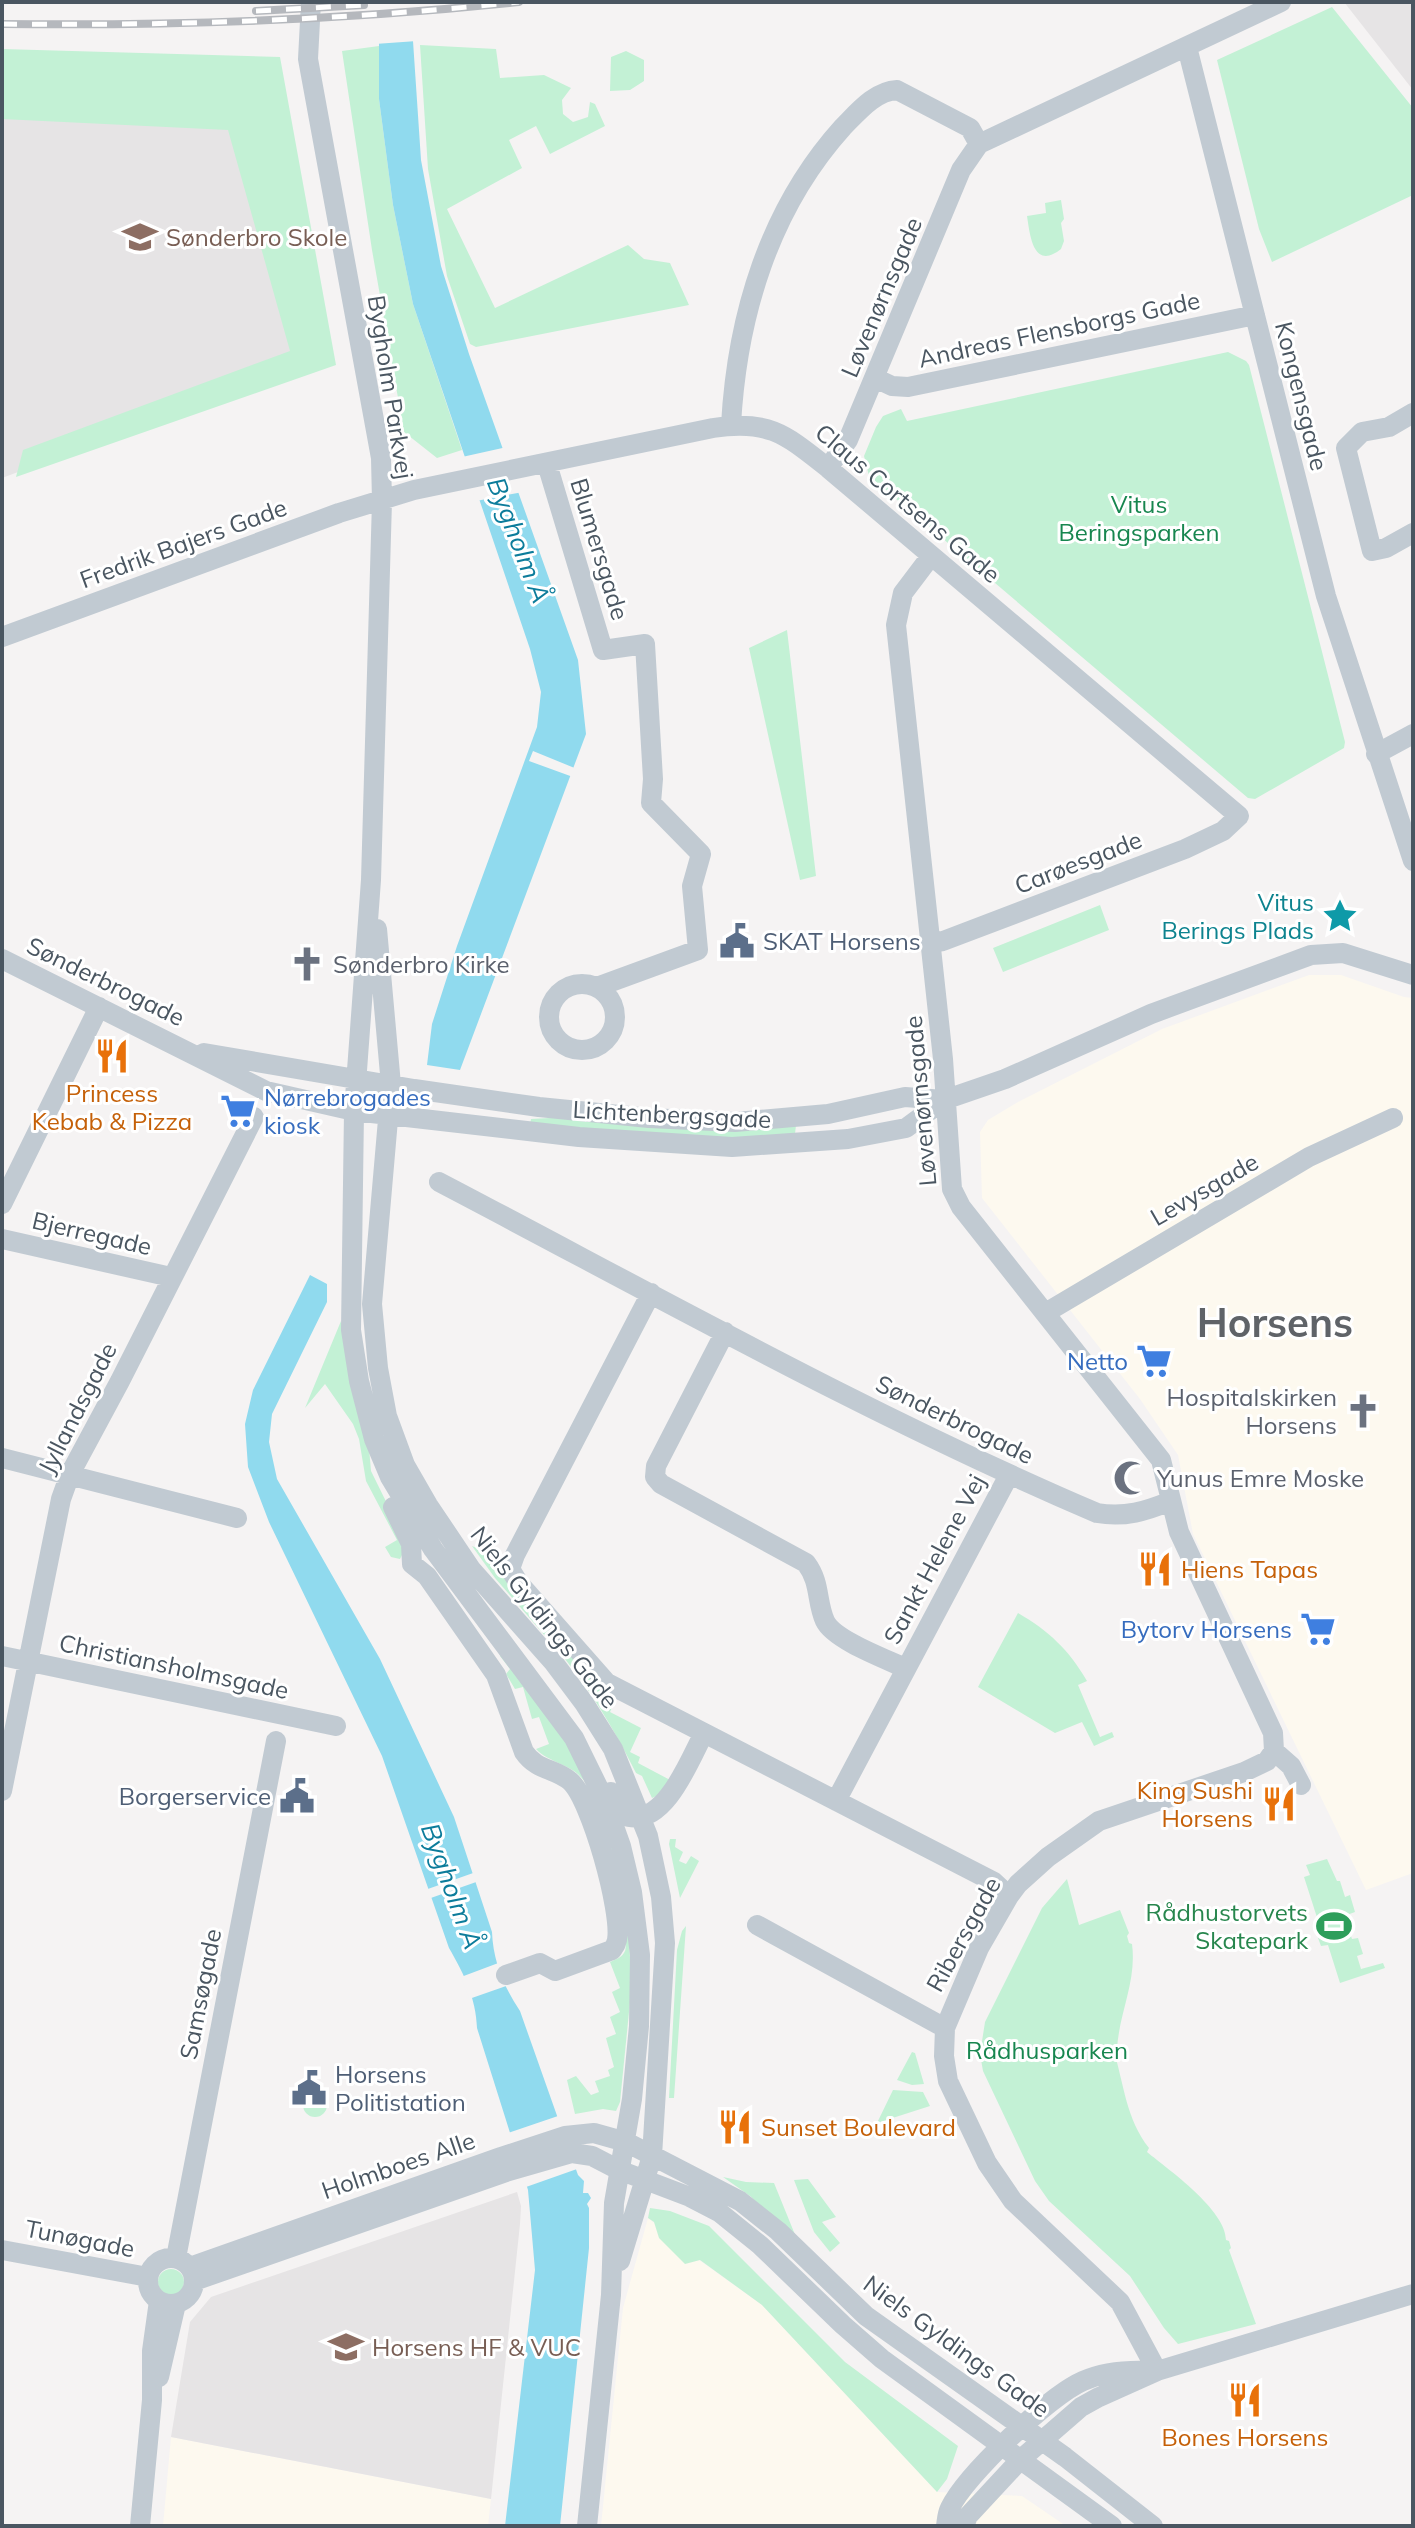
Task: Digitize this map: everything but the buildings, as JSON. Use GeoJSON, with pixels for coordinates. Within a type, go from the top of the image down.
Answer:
{"type":"FeatureCollection","features":[{"type":"Feature","properties":{"kind":"street","name":"Bygholm Parkvej"},"geometry":{"type":"LineString","coordinates":[[311,2],[308,59],[381,458],[371,880],[354,1111]]}},
{"type":"Feature","properties":{"kind":"street"},"geometry":{"type":"LineString","coordinates":[[731,425],[741,337],[763,259],[795,191],[857,112],[884,91],[897,90],[960,121],[970,128],[979,144],[1281,2]]}},
{"type":"Feature","properties":{"kind":"street","name":"Kongensgade"},"geometry":{"type":"LineString","coordinates":[[1187,47],[1326,596],[1376,754]]}},
{"type":"Feature","properties":{"kind":"street","name":"Løvenørnsgade"},"geometry":{"type":"LineString","coordinates":[[828,468],[848,440],[961,170],[979,144]]}},
{"type":"Feature","properties":{"kind":"street","name":"Andreas Flensborgs Gade"},"geometry":{"type":"LineString","coordinates":[[875,378],[892,386],[908,387],[1255,315]]}},
{"type":"Feature","properties":{"kind":"street"},"geometry":{"type":"LineString","coordinates":[[1413,413],[1389,427],[1362,432],[1346,448],[1372,551],[1386,548],[1413,533]]}},
{"type":"Feature","properties":{"kind":"street","name":"Claus Cortsens Gade"},"geometry":{"type":"LineString","coordinates":[[382,501],[414,490],[731,425],[755,425],[781,434],[828,468],[1239,816]]}},
{"type":"Feature","properties":{"kind":"street","name":"Blumersgade"},"geometry":{"type":"LineString","coordinates":[[537,466],[603,650],[645,644],[653,779],[651,803],[701,854],[692,886],[698,950],[597,987]]}},
{"type":"Feature","properties":{"kind":"street","name":"Fredrik Bajers Gade"},"geometry":{"type":"LineString","coordinates":[[2,637],[339,513],[382,501]]}},
{"type":"Feature","properties":{"kind":"street","name":"Løvenørnsgade"},"geometry":{"type":"LineString","coordinates":[[931,556],[903,593],[896,625],[943,1059],[952,1189],[956,1199],[1161,1460],[1179,1532],[1273,1733],[1274,1751]]}},
{"type":"Feature","properties":{"kind":"street"},"geometry":{"type":"LineString","coordinates":[[1413,734],[1376,754],[1413,861]]}},
{"type":"Feature","properties":{"kind":"street","name":"Carøesgade"},"geometry":{"type":"LineString","coordinates":[[930,943],[943,941],[1185,849],[1223,831],[1239,816]]}},
{"type":"Feature","properties":{"kind":"street","name":"Bygholm Parkvej"},"geometry":{"type":"LineString","coordinates":[[371,880],[391,1057],[391,1085]]}},
{"type":"Feature","properties":{"kind":"street","name":"Lichtenbergsgade"},"geometry":{"type":"LineString","coordinates":[[389,1115],[579,1137],[732,1147],[848,1139],[906,1128],[944,1100],[1005,1079],[1151,1014],[1311,955],[1343,953],[1413,975]]}},
{"type":"Feature","properties":{"kind":"street","name":"Sønderbrogade"},"geometry":{"type":"LineString","coordinates":[[2,959],[266,1091],[354,1111],[389,1115]]}},
{"type":"Feature","properties":{"kind":"street"},"geometry":{"type":"LineString","coordinates":[[2,1204],[99,1007]]}},
{"type":"Feature","properties":{"kind":"street","name":"Sønderbrogade"},"geometry":{"type":"LineString","coordinates":[[187,1050],[391,1085]]}},
{"type":"Feature","properties":{"kind":"street","name":"Lichtenbergsgade"},"geometry":{"type":"LineString","coordinates":[[391,1085],[539,1107],[649,1118],[735,1122],[828,1114],[905,1097],[944,1100]]}},
{"type":"Feature","properties":{"kind":"street","name":"Niels Gyldings Gade"},"geometry":{"type":"LineString","coordinates":[[391,1085],[372,1304],[378,1368],[387,1416],[405,1465],[471,1569],[554,1663],[613,1749],[642,1817],[658,1877],[664,1920],[652,2156],[645,2181]]}},
{"type":"Feature","properties":{"kind":"street","name":"Niels Gyldings Gade"},"geometry":{"type":"LineString","coordinates":[[354,1111],[351,1330],[359,1381],[381,1454],[396,1487],[433,1549],[565,1724],[586,1760],[609,1813],[627,1870],[640,1955],[639,2026],[626,2142],[619,2170],[690,2197],[719,2212],[760,2245],[871,2350],[1013,2436]]}},
{"type":"Feature","properties":{"kind":"street","name":"Jyllandsgade"},"geometry":{"type":"LineString","coordinates":[[2,1791],[61,1499],[70,1474],[254,1117]]}},
{"type":"Feature","properties":{"kind":"street","name":"Levysgade"},"geometry":{"type":"LineString","coordinates":[[1047,1312],[1309,1157],[1393,1118]]}},
{"type":"Feature","properties":{"kind":"street","name":"Sønderbrogade"},"geometry":{"type":"LineString","coordinates":[[439,1182],[725,1332],[1009,1475],[1097,1513],[1109,1515],[1140,1513],[1171,1501]]}},
{"type":"Feature","properties":{"kind":"street","name":"Bjerregade"},"geometry":{"type":"LineString","coordinates":[[2,1239],[171,1277]]}},
{"type":"Feature","properties":{"kind":"street"},"geometry":{"type":"LineString","coordinates":[[651,1293],[510,1569],[607,1683],[994,1882],[1009,1896]]}},
{"type":"Feature","properties":{"kind":"street","name":"Sankt Helene Vej"},"geometry":{"type":"LineString","coordinates":[[725,1332],[656,1466],[655,1477],[661,1484],[806,1563],[819,1587],[824,1620],[833,1632],[905,1668]]}},
{"type":"Feature","properties":{"kind":"street"},"geometry":{"type":"LineString","coordinates":[[381,1454],[377,1462],[377,1475],[411,1544],[412,1564],[427,1576],[496,1675],[524,1752],[532,1763],[570,1780],[578,1792],[604,1858],[617,1920],[617,1943],[612,1950],[555,1971],[540,1963],[506,1975]]}},
{"type":"Feature","properties":{"kind":"street"},"geometry":{"type":"LineString","coordinates":[[2,1458],[237,1518]]}},
{"type":"Feature","properties":{"kind":"street","name":"Sankt Helene Vej"},"geometry":{"type":"LineString","coordinates":[[836,1801],[1009,1475]]}},
{"type":"Feature","properties":{"kind":"street","name":"Christiansholmsgade"},"geometry":{"type":"LineString","coordinates":[[2,1656],[336,1726]]}},
{"type":"Feature","properties":{"kind":"street"},"geometry":{"type":"LineString","coordinates":[[565,1724],[585,1742],[620,1810],[629,1817],[642,1817],[668,1799],[704,1733]]}},
{"type":"Feature","properties":{"kind":"street","name":"Samsøgade"},"geometry":{"type":"LineString","coordinates":[[187,2269],[276,1741]]}},
{"type":"Feature","properties":{"kind":"street"},"geometry":{"type":"LineString","coordinates":[[1274,1751],[1291,1766],[1301,1785]]}},
{"type":"Feature","properties":{"kind":"street","name":"Ribersgade"},"geometry":{"type":"LineString","coordinates":[[1157,2371],[1120,2302],[1013,2201],[987,2163],[948,2081],[944,2056],[945,2028],[979,1948],[1009,1896],[1048,1857],[1099,1821],[1244,1772],[1267,1761],[1274,1751]]}},
{"type":"Feature","properties":{"kind":"street"},"geometry":{"type":"LineString","coordinates":[[757,1925],[945,2028]]}},
{"type":"Feature","properties":{"kind":"street","name":"Holmboes Alle"},"geometry":{"type":"LineString","coordinates":[[187,2269],[594,2133],[626,2142]]}},
{"type":"Feature","properties":{"kind":"street","name":"Niels Gyldings Gade"},"geometry":{"type":"LineString","coordinates":[[626,2142],[740,2201],[778,2231],[866,2316],[1031,2451],[1112,2526]]}},
{"type":"Feature","properties":{"kind":"street"},"geometry":{"type":"LineString","coordinates":[[568,2144],[619,2170],[614,2203],[611,2295],[587,2526]]}},
{"type":"Feature","properties":{"kind":"street"},"geometry":{"type":"LineString","coordinates":[[611,2295],[634,2208],[645,2181]]}},
{"type":"Feature","properties":{"kind":"street","name":"Tunøgade"},"geometry":{"type":"LineString","coordinates":[[2,2250],[148,2277]]}},
{"type":"Feature","properties":{"kind":"street"},"geometry":{"type":"LineString","coordinates":[[158,2261],[187,2269],[188,2297],[168,2303],[149,2288],[148,2277],[158,2261]]}},
{"type":"Feature","properties":{"kind":"street"},"geometry":{"type":"LineString","coordinates":[[964,2526],[968,2516],[1031,2451],[1081,2407],[1157,2371],[1413,2294]]}},
{"type":"Feature","properties":{"kind":"street"},"geometry":{"type":"LineString","coordinates":[[140,2526],[152,2400],[152,2351],[168,2303]]}},
{"type":"Feature","properties":{"kind":"street"},"geometry":{"type":"LineString","coordinates":[[946,2526],[947,2512],[955,2499],[1013,2436],[1065,2392],[1082,2381],[1130,2370],[1157,2371]]}},
{"type":"Feature","properties":{"kind":"street"},"geometry":{"type":"LineString","coordinates":[[1013,2436],[1031,2451]]}},
{"type":"Feature","properties":{"kind":"street","name":"Niels Gyldings Gade"},"geometry":{"type":"LineString","coordinates":[[1031,2451],[1129,2507],[1153,2526]]}},
{"type":"Feature","properties":{"kind":"shaded area"},"geometry":{"type":"Polygon","coordinates":[[[1344,2],[1413,2],[1413,90],[1344,2]]]}},
{"type":"Feature","properties":{"kind":"shaded area","name":"Sønderbro Skole"},"geometry":{"type":"Polygon","coordinates":[[[2,93],[245,111],[310,363],[2,478],[2,93]]]}},
{"type":"Feature","properties":{"kind":"shaded area"},"geometry":{"type":"Polygon","coordinates":[[[1309,975],[1341,975],[1413,998],[1413,1873],[1366,1890],[1193,1534],[1178,1455],[1140,1399],[982,1198],[980,1132],[988,1120],[1162,1029],[1309,975]]]}},
{"type":"Feature","properties":{"kind":"shaded area","name":"Horsens HF & VUC"},"geometry":{"type":"Polygon","coordinates":[[[517,2192],[521,2206],[520,2224],[491,2499],[171,2437],[190,2322],[211,2297],[517,2192]]]}},
{"type":"Feature","properties":{"kind":"shaded area"},"geometry":{"type":"Polygon","coordinates":[[[648,2218],[699,2260],[762,2305],[937,2492],[1022,2496],[1066,2526],[601,2526],[623,2308],[648,2218]]]}},
{"type":"Feature","properties":{"kind":"shaded area"},"geometry":{"type":"Polygon","coordinates":[[[171,2437],[491,2499],[488,2526],[163,2526],[171,2437]]]}},
{"type":"Feature","properties":{"kind":"green space"},"geometry":{"type":"Polygon","coordinates":[[[1332,7],[1413,108],[1413,195],[1272,262],[1259,229],[1217,60],[1332,7]]]}},
{"type":"Feature","properties":{"kind":"green space"},"geometry":{"type":"Polygon","coordinates":[[[420,45],[496,49],[500,78],[544,75],[571,88],[562,100],[563,114],[573,122],[588,117],[590,102],[595,104],[605,126],[550,154],[536,126],[509,140],[522,168],[447,209],[495,308],[628,245],[644,259],[670,263],[689,305],[476,347],[470,344],[447,276],[428,169],[420,45]]]}},
{"type":"Feature","properties":{"kind":"green space"},"geometry":{"type":"Polygon","coordinates":[[[379,46],[379,99],[393,205],[413,304],[462,450],[437,458],[404,432],[342,51],[379,46]]]}},
{"type":"Feature","properties":{"kind":"green space"},"geometry":{"type":"Polygon","coordinates":[[[2,49],[280,57],[336,365],[16,477],[23,450],[290,351],[228,130],[2,119],[2,49]]]}},
{"type":"Feature","properties":{"kind":"green space"},"geometry":{"type":"Polygon","coordinates":[[[626,51],[644,60],[644,81],[630,90],[610,91],[611,57],[626,51]]]}},
{"type":"Feature","properties":{"kind":"green space"},"geometry":{"type":"Polygon","coordinates":[[[1061,200],[1064,241],[1061,249],[1044,256],[1035,248],[1027,216],[1046,213],[1045,203],[1061,200]]]}},
{"type":"Feature","properties":{"kind":"green space","name":"Vitus Beringsparken"},"geometry":{"type":"Polygon","coordinates":[[[1228,352],[1249,365],[1345,742],[1344,748],[1255,799],[1248,798],[869,476],[864,456],[883,416],[901,409],[907,421],[1228,352]]]}},
{"type":"Feature","properties":{"kind":"green space"},"geometry":{"type":"Polygon","coordinates":[[[787,630],[816,876],[800,880],[749,648],[787,630]]]}},
{"type":"Feature","properties":{"kind":"green space"},"geometry":{"type":"Polygon","coordinates":[[[1100,905],[1109,930],[1003,972],[993,948],[1100,905]]]}},
{"type":"Feature","properties":{"kind":"green space"},"geometry":{"type":"Polygon","coordinates":[[[568,1117],[796,1125],[795,1134],[758,1141],[530,1125],[531,1119],[568,1117]]]}},
{"type":"Feature","properties":{"kind":"green space"},"geometry":{"type":"Polygon","coordinates":[[[341,1321],[368,1436],[371,1471],[404,1538],[404,1551],[400,1559],[391,1557],[385,1547],[397,1540],[366,1481],[359,1439],[353,1424],[325,1384],[305,1408],[341,1321]]]}},
{"type":"Feature","properties":{"kind":"green space"},"geometry":{"type":"Polygon","coordinates":[[[472,1546],[503,1558],[499,1570],[555,1636],[552,1639],[546,1637],[495,1578],[472,1546]]]}},
{"type":"Feature","properties":{"kind":"green space"},"geometry":{"type":"Polygon","coordinates":[[[1018,1613],[1049,1634],[1073,1660],[1087,1681],[1078,1685],[1100,1737],[1112,1732],[1114,1737],[1094,1746],[1082,1722],[1055,1733],[978,1687],[1018,1613]]]}},
{"type":"Feature","properties":{"kind":"green space"},"geometry":{"type":"Polygon","coordinates":[[[558,1643],[616,1698],[610,1712],[641,1728],[630,1752],[640,1757],[638,1763],[672,1781],[661,1794],[652,1798],[642,1776],[636,1773],[599,1707],[554,1646],[558,1643]]]}},
{"type":"Feature","properties":{"kind":"green space"},"geometry":{"type":"Polygon","coordinates":[[[505,1653],[579,1757],[624,1880],[632,1982],[620,2102],[616,2111],[603,2109],[575,2114],[567,2080],[576,2076],[591,2095],[599,2092],[595,2081],[610,2076],[608,2070],[614,2067],[606,2038],[616,2034],[610,2017],[620,2012],[612,1992],[620,1988],[610,1962],[624,1953],[625,1939],[612,1868],[586,1784],[576,1772],[536,1749],[549,1744],[539,1717],[532,1719],[523,1687],[515,1689],[506,1674],[510,1669],[500,1656],[505,1653]]]}},
{"type":"Feature","properties":{"kind":"green space"},"geometry":{"type":"Polygon","coordinates":[[[670,1839],[676,1839],[675,1847],[683,1852],[679,1861],[686,1864],[691,1856],[699,1861],[680,1898],[669,1844],[670,1839]]]}},
{"type":"Feature","properties":{"kind":"green space","name":"Rådhustorvets Skatepark"},"geometry":{"type":"Polygon","coordinates":[[[1327,1859],[1345,1897],[1350,1895],[1355,1912],[1344,1916],[1352,1939],[1358,1938],[1363,1954],[1357,1956],[1361,1969],[1383,1963],[1385,1968],[1340,1983],[1328,1945],[1321,1946],[1318,1938],[1323,1936],[1304,1877],[1310,1875],[1306,1865],[1327,1859]]]}},
{"type":"Feature","properties":{"kind":"green space","name":"Rådhusparken"},"geometry":{"type":"Polygon","coordinates":[[[1067,1879],[1079,1925],[1120,1910],[1129,1933],[1129,1943],[1132,1944],[1133,1958],[1114,2052],[1130,2113],[1149,2148],[1147,2152],[1182,2180],[1217,2216],[1229,2241],[1229,2250],[1256,2324],[1178,2344],[1130,2276],[1049,2201],[1035,2181],[983,2071],[980,2054],[985,2022],[1042,1908],[1067,1879]]]}},
{"type":"Feature","properties":{"kind":"green space"},"geometry":{"type":"Polygon","coordinates":[[[686,1926],[674,2098],[669,2098],[677,1950],[686,1926]]]}},
{"type":"Feature","properties":{"kind":"green space"},"geometry":{"type":"Polygon","coordinates":[[[912,2052],[915,2053],[924,2084],[912,2085],[897,2080],[912,2052]]]}},
{"type":"Feature","properties":{"kind":"green space"},"geometry":{"type":"Polygon","coordinates":[[[893,2090],[923,2092],[930,2106],[877,2123],[893,2090]]]}},
{"type":"Feature","properties":{"kind":"green space"},"geometry":{"type":"Polygon","coordinates":[[[310,2093],[320,2093],[327,2100],[327,2110],[320,2117],[310,2117],[303,2110],[303,2100],[310,2093]]]}},
{"type":"Feature","properties":{"kind":"green space"},"geometry":{"type":"Polygon","coordinates":[[[723,2177],[774,2183],[798,2242],[750,2196],[723,2177]]]}},
{"type":"Feature","properties":{"kind":"green space"},"geometry":{"type":"Polygon","coordinates":[[[808,2179],[836,2217],[822,2222],[840,2243],[830,2252],[814,2232],[794,2180],[808,2179]]]}},
{"type":"Feature","properties":{"kind":"green space"},"geometry":{"type":"Polygon","coordinates":[[[650,2208],[670,2211],[709,2226],[845,2362],[958,2446],[947,2479],[937,2492],[762,2305],[700,2260],[685,2264],[659,2238],[654,2222],[648,2218],[650,2208]]]}},
{"type":"Feature","properties":{"kind":"green space"},"geometry":{"type":"Polygon","coordinates":[[[171,2269],[180,2273],[184,2282],[180,2291],[171,2295],[162,2291],[158,2282],[162,2273],[171,2269]]]}},
{"type":"Feature","properties":{"kind":"water","name":"Bygholm Å"},"geometry":{"type":"Polygon","coordinates":[[[379,16],[413,41],[421,160],[441,266],[469,354],[578,660],[586,734],[460,1070],[427,1065],[432,1024],[457,946],[537,727],[541,692],[530,649],[413,304],[393,205],[379,99],[379,16]]]}},
{"type":"Feature","properties":{"kind":"water"},"geometry":{"type":"Polygon","coordinates":[[[310,1275],[327,1284],[327,1302],[272,1414],[269,1442],[277,1479],[380,1659],[454,1817],[492,1932],[500,1973],[520,2011],[578,2175],[584,2181],[583,2193],[588,2193],[591,2198],[587,2204],[589,2248],[560,2526],[505,2526],[535,2270],[528,2190],[477,2028],[472,1996],[449,1948],[382,1756],[269,1522],[248,1467],[245,1424],[253,1390],[310,1275]]]}},
{"type":"Feature","properties":{"kind":"pier"},"geometry":{"type":"Polygon","coordinates":[[[377,2],[424,2],[417,41],[375,44],[377,2]]]}},
{"type":"Feature","properties":{"kind":"pier"},"geometry":{"type":"Polygon","coordinates":[[[507,447],[523,492],[476,501],[462,457],[507,447]]]}},
{"type":"Feature","properties":{"kind":"pier"},"geometry":{"type":"Polygon","coordinates":[[[533,751],[577,769],[573,777],[529,761],[533,751]]]}},
{"type":"Feature","properties":{"kind":"pier"},"geometry":{"type":"Polygon","coordinates":[[[476,1872],[479,1881],[428,1899],[425,1890],[476,1872]]]}},
{"type":"Feature","properties":{"kind":"pier"},"geometry":{"type":"Polygon","coordinates":[[[501,1962],[509,1985],[469,1999],[461,1977],[501,1962]]]}},
{"type":"Feature","properties":{"kind":"pier"},"geometry":{"type":"Polygon","coordinates":[[[558,2116],[577,2169],[526,2187],[508,2133],[558,2116]]]}},
{"type":"Feature","properties":{"kind":"railway"},"geometry":{"type":"LineString","coordinates":[[2,24],[261,20],[519,2]]}},
{"type":"Feature","properties":{"kind":"railway"},"geometry":{"type":"LineString","coordinates":[[256,11],[364,5]]}},
{"type":"Feature","properties":{"kind":"place","name":"Sønderbro Skole"},"geometry":{"type":"Point","coordinates":[140,237]}},
{"type":"Feature","properties":{"kind":"place","name":"Vitus Berings Plads"},"geometry":{"type":"Point","coordinates":[1340,916]}},
{"type":"Feature","properties":{"kind":"place","name":"SKAT Horsens"},"geometry":{"type":"Point","coordinates":[737,941]}},
{"type":"Feature","properties":{"kind":"place","name":"Sønderbro Kirke"},"geometry":{"type":"Point","coordinates":[307,964]}},
{"type":"Feature","properties":{"kind":"place","name":"Princess Kebab & Pizza"},"geometry":{"type":"Point","coordinates":[112,1056]}},
{"type":"Feature","properties":{"kind":"place","name":"Nørrebrogades kiosk"},"geometry":{"type":"Point","coordinates":[238,1111]}},
{"type":"Feature","properties":{"kind":"place","name":"Netto"},"geometry":{"type":"Point","coordinates":[1154,1361]}},
{"type":"Feature","properties":{"kind":"place","name":"Hospitalskirken Horsens"},"geometry":{"type":"Point","coordinates":[1363,1411]}},
{"type":"Feature","properties":{"kind":"place","name":"Yunus Emre Moske"},"geometry":{"type":"Point","coordinates":[1131,1478]}},
{"type":"Feature","properties":{"kind":"place","name":"Hiens Tapas"},"geometry":{"type":"Point","coordinates":[1155,1569]}},
{"type":"Feature","properties":{"kind":"place","name":"Bytorv Horsens"},"geometry":{"type":"Point","coordinates":[1318,1629]}},
{"type":"Feature","properties":{"kind":"place","name":"Borgerservice"},"geometry":{"type":"Point","coordinates":[297,1796]}},
{"type":"Feature","properties":{"kind":"place","name":"King Sushi Horsens"},"geometry":{"type":"Point","coordinates":[1279,1804]}},
{"type":"Feature","properties":{"kind":"place","name":"Rådhustorvets Skatepark"},"geometry":{"type":"Point","coordinates":[1334,1926]}},
{"type":"Feature","properties":{"kind":"place","name":"Horsens Politistation"},"geometry":{"type":"Point","coordinates":[309,2088]}},
{"type":"Feature","properties":{"kind":"place","name":"Sunset Boulevard"},"geometry":{"type":"Point","coordinates":[735,2127]}},
{"type":"Feature","properties":{"kind":"place","name":"Horsens HF & VUC"},"geometry":{"type":"Point","coordinates":[346,2347]}},
{"type":"Feature","properties":{"kind":"place","name":"Bones Horsens"},"geometry":{"type":"Point","coordinates":[1245,2400]}},
{"type":"Feature","properties":{"kind":"district","name":"Horsens"},"geometry":{"type":"Point","coordinates":[1275,1322]}}]}
